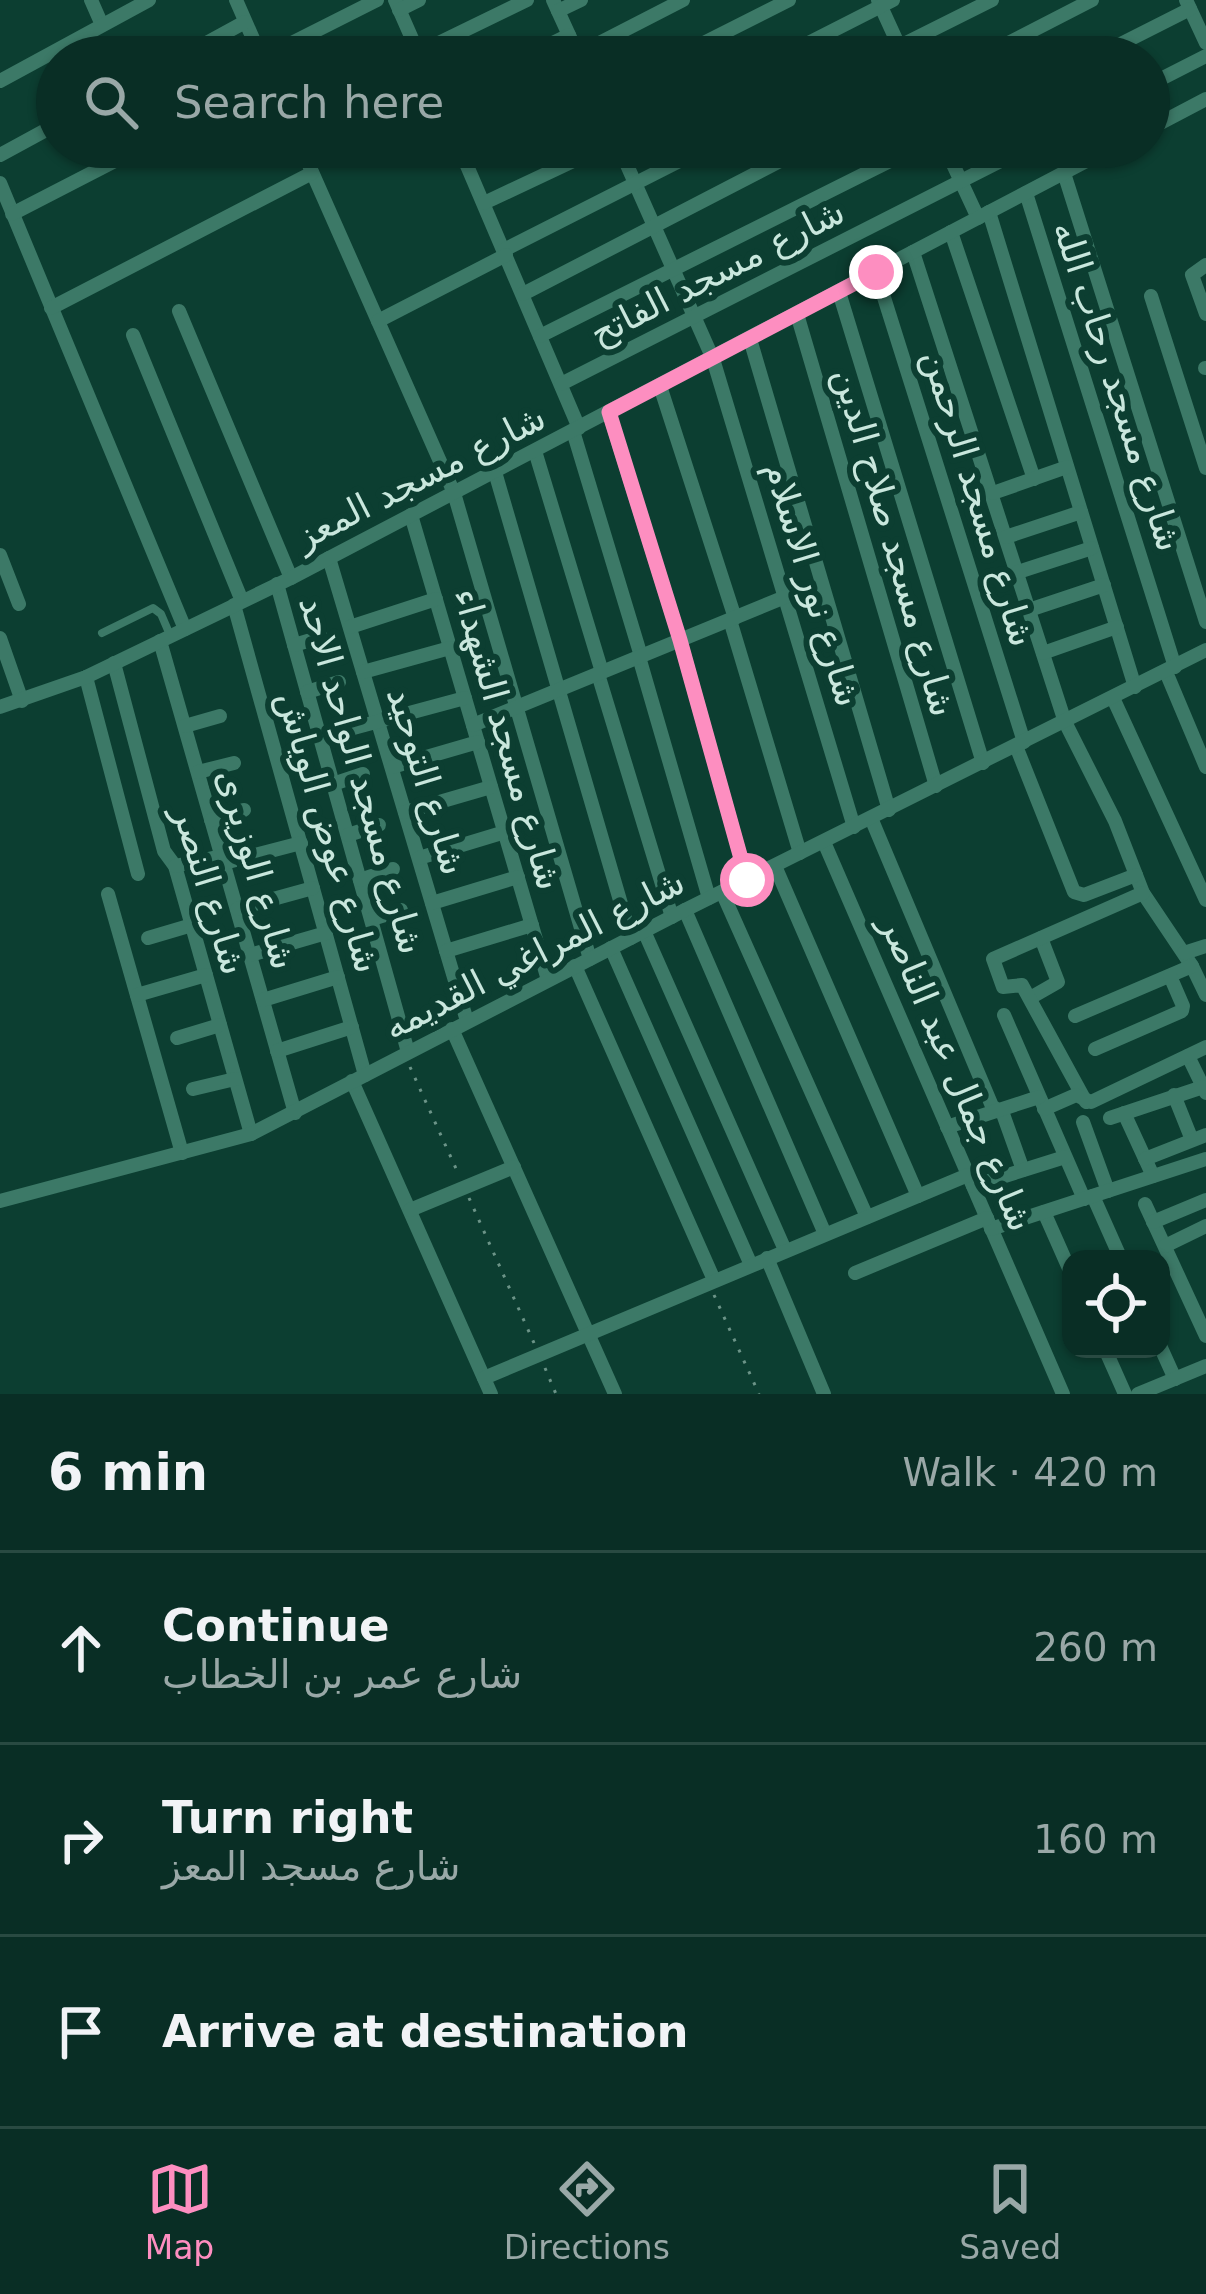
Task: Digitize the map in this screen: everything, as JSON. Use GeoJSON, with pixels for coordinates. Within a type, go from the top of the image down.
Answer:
{"type":"FeatureCollection","features":[{"type":"Feature","properties":{"kind":"street"},"geometry":{"type":"LineString","coordinates":[[91,0],[102,25]]}},
{"type":"Feature","properties":{"kind":"street"},"geometry":{"type":"LineString","coordinates":[[82,36],[149,0]]}},
{"type":"Feature","properties":{"kind":"street"},"geometry":{"type":"LineString","coordinates":[[236,0],[252,36]]}},
{"type":"Feature","properties":{"kind":"street"},"geometry":{"type":"LineString","coordinates":[[305,36],[377,0]]}},
{"type":"Feature","properties":{"kind":"street"},"geometry":{"type":"LineString","coordinates":[[410,36],[397,5],[419,0]]}},
{"type":"Feature","properties":{"kind":"street"},"geometry":{"type":"LineString","coordinates":[[451,36],[527,0]]}},
{"type":"Feature","properties":{"kind":"street"},"geometry":{"type":"LineString","coordinates":[[569,35],[556,6],[581,0]]}},
{"type":"Feature","properties":{"kind":"street"},"geometry":{"type":"LineString","coordinates":[[616,36],[683,0]]}},
{"type":"Feature","properties":{"kind":"street"},"geometry":{"type":"LineString","coordinates":[[718,36],[789,0]]}},
{"type":"Feature","properties":{"kind":"street"},"geometry":{"type":"LineString","coordinates":[[929,36],[992,0]]}},
{"type":"Feature","properties":{"kind":"street"},"geometry":{"type":"LineString","coordinates":[[1022,36],[1092,0]]}},
{"type":"Feature","properties":{"kind":"street"},"geometry":{"type":"LineString","coordinates":[[820,36],[884,2],[896,36]]}},
{"type":"Feature","properties":{"kind":"street"},"geometry":{"type":"LineString","coordinates":[[1132,36],[1188,4],[1203,25],[1206,43]]}},
{"type":"Feature","properties":{"kind":"street"},"geometry":{"type":"LineString","coordinates":[[219,36],[245,22]]}},
{"type":"Feature","properties":{"kind":"street"},"geometry":{"type":"LineString","coordinates":[[1170,74],[1206,56]]}},
{"type":"Feature","properties":{"kind":"street"},"geometry":{"type":"LineString","coordinates":[[0,81],[36,61]]}},
{"type":"Feature","properties":{"kind":"street"},"geometry":{"type":"LineString","coordinates":[[1170,117],[1206,99]]}},
{"type":"Feature","properties":{"kind":"street"},"geometry":{"type":"LineString","coordinates":[[0,155],[36,135]]}},
{"type":"Feature","properties":{"kind":"street"},"geometry":{"type":"LineString","coordinates":[[12,214],[101,168]]}},
{"type":"Feature","properties":{"kind":"street"},"geometry":{"type":"LineString","coordinates":[[310,168],[454,493],[582,963],[711,1281]]}},
{"type":"Feature","properties":{"kind":"street"},"geometry":{"type":"LineString","coordinates":[[471,168],[561,385],[715,895],[867,1217]]}},
{"type":"Feature","properties":{"kind":"street"},"geometry":{"type":"LineString","coordinates":[[484,203],[558,168]]}},
{"type":"Feature","properties":{"kind":"street","name":"شارع نور الاسلام"},"geometry":{"type":"LineString","coordinates":[[629,168],[713,359],[854,826]]}},
{"type":"Feature","properties":{"kind":"street"},"geometry":{"type":"LineString","coordinates":[[378,321],[667,168]]}},
{"type":"Feature","properties":{"kind":"street"},"geometry":{"type":"LineString","coordinates":[[523,294],[766,168]]}},
{"type":"Feature","properties":{"kind":"street"},"geometry":{"type":"LineString","coordinates":[[540,336],[876,168]]}},
{"type":"Feature","properties":{"kind":"street"},"geometry":{"type":"LineString","coordinates":[[955,168],[983,215],[1135,687]]}},
{"type":"Feature","properties":{"kind":"street","name":"شارع مسجد الفاتح"},"geometry":{"type":"LineString","coordinates":[[561,385],[988,168]]}},
{"type":"Feature","properties":{"kind":"street","name":"شارع مسجد المعز"},"geometry":{"type":"LineString","coordinates":[[0,707],[86,677],[284,581],[1074,168]]}},
{"type":"Feature","properties":{"kind":"street"},"geometry":{"type":"LineString","coordinates":[[51,308],[312,172]]}},
{"type":"Feature","properties":{"kind":"street"},"geometry":{"type":"LineString","coordinates":[[1064,173],[1206,622]]}},
{"type":"Feature","properties":{"kind":"street","name":"شارع الوزيرى"},"geometry":{"type":"LineString","coordinates":[[0,183],[172,635],[184,726],[295,1113]]}},
{"type":"Feature","properties":{"kind":"street","name":"شارع مسجد رحاب الله"},"geometry":{"type":"LineString","coordinates":[[1026,193],[1171,669],[1206,767]]}},
{"type":"Feature","properties":{"kind":"street"},"geometry":{"type":"LineString","coordinates":[[951,232],[1034,479]]}},
{"type":"Feature","properties":{"kind":"street"},"geometry":{"type":"LineString","coordinates":[[914,252],[1065,722],[1108,805],[1143,893],[1206,995]]}},
{"type":"Feature","properties":{"kind":"street"},"geometry":{"type":"LineString","coordinates":[[1206,266],[1192,278],[1206,314]]}},
{"type":"Feature","properties":{"kind":"street","name":"شارع مسجد الرحمن"},"geometry":{"type":"LineString","coordinates":[[876,272],[1020,744],[1074,892],[1084,895],[1136,875]]}},
{"type":"Feature","properties":{"kind":"street"},"geometry":{"type":"LineString","coordinates":[[839,292],[982,763]]}},
{"type":"Feature","properties":{"kind":"street"},"geometry":{"type":"LineString","coordinates":[[1151,296],[1206,468]]}},
{"type":"Feature","properties":{"kind":"street","name":"شارع مسجد الواحد الاحد"},"geometry":{"type":"LineString","coordinates":[[179,311],[284,581],[294,644],[406,1053]]}},
{"type":"Feature","properties":{"kind":"street","name":"شارع مسجد صلاح الدين"},"geometry":{"type":"LineString","coordinates":[[797,314],[936,786]]}},
{"type":"Feature","properties":{"kind":"street","name":"شارع عوض الوياش"},"geometry":{"type":"LineString","coordinates":[[133,335],[238,603],[352,1027],[359,1078],[410,1210],[491,1394]]}},
{"type":"Feature","properties":{"kind":"street"},"geometry":{"type":"LineString","coordinates":[[750,339],[889,810]]}},
{"type":"Feature","properties":{"kind":"street"},"geometry":{"type":"LineString","coordinates":[[660,386],[800,853]]}},
{"type":"Feature","properties":{"kind":"street"},"geometry":{"type":"LineString","coordinates":[[609,412],[680,640],[747,880]]}},
{"type":"Feature","properties":{"kind":"street"},"geometry":{"type":"LineString","coordinates":[[535,452],[678,913],[825,1234]]}},
{"type":"Feature","properties":{"kind":"street"},"geometry":{"type":"LineString","coordinates":[[993,493],[1067,467]]}},
{"type":"Feature","properties":{"kind":"street"},"geometry":{"type":"LineString","coordinates":[[495,472],[557,691],[638,934],[785,1250]]}},
{"type":"Feature","properties":{"kind":"street"},"geometry":{"type":"LineString","coordinates":[[1006,537],[1081,512]]}},
{"type":"Feature","properties":{"kind":"street","name":"شارع مسجد الشهداء"},"geometry":{"type":"LineString","coordinates":[[411,515],[548,980]]}},
{"type":"Feature","properties":{"kind":"street"},"geometry":{"type":"LineString","coordinates":[[1018,572],[1092,548]]}},
{"type":"Feature","properties":{"kind":"street"},"geometry":{"type":"LineString","coordinates":[[0,555],[19,604]]}},
{"type":"Feature","properties":{"kind":"street","name":"شارع التوحيد"},"geometry":{"type":"LineString","coordinates":[[329,557],[467,1021]]}},
{"type":"Feature","properties":{"kind":"street"},"geometry":{"type":"LineString","coordinates":[[1029,610],[1104,585]]}},
{"type":"Feature","properties":{"kind":"street"},"geometry":{"type":"LineString","coordinates":[[473,725],[785,597]]}},
{"type":"Feature","properties":{"kind":"street"},"geometry":{"type":"LineString","coordinates":[[350,627],[436,599]]}},
{"type":"Feature","properties":{"kind":"street"},"geometry":{"type":"LineString","coordinates":[[1043,653],[1117,627]]}},
{"type":"Feature","properties":{"kind":"street"},"geometry":{"type":"LineString","coordinates":[[294,644],[321,637]]}},
{"type":"Feature","properties":{"kind":"street"},"geometry":{"type":"LineString","coordinates":[[0,638],[22,701]]}},
{"type":"Feature","properties":{"kind":"street"},"geometry":{"type":"LineString","coordinates":[[363,672],[450,648]]}},
{"type":"Feature","properties":{"kind":"street","name":"شارع المراغي القديمه"},"geometry":{"type":"LineString","coordinates":[[0,1201],[251,1134],[678,913],[1206,650]]}},
{"type":"Feature","properties":{"kind":"street","name":"شارع النصر"},"geometry":{"type":"LineString","coordinates":[[114,664],[164,851],[175,866],[251,1134]]}},
{"type":"Feature","properties":{"kind":"street"},"geometry":{"type":"LineString","coordinates":[[86,677],[138,874]]}},
{"type":"Feature","properties":{"kind":"street"},"geometry":{"type":"LineString","coordinates":[[307,692],[338,682]]}},
{"type":"Feature","properties":{"kind":"street"},"geometry":{"type":"LineString","coordinates":[[320,737],[465,698]]}},
{"type":"Feature","properties":{"kind":"street"},"geometry":{"type":"LineString","coordinates":[[1113,698],[1206,900]]}},
{"type":"Feature","properties":{"kind":"street"},"geometry":{"type":"LineString","coordinates":[[184,726],[220,716]]}},
{"type":"Feature","properties":{"kind":"street"},"geometry":{"type":"LineString","coordinates":[[392,767],[478,742]]}},
{"type":"Feature","properties":{"kind":"street"},"geometry":{"type":"LineString","coordinates":[[198,772],[234,763]]}},
{"type":"Feature","properties":{"kind":"street"},"geometry":{"type":"LineString","coordinates":[[333,784],[363,774]]}},
{"type":"Feature","properties":{"kind":"street"},"geometry":{"type":"LineString","coordinates":[[405,812],[491,787]]}},
{"type":"Feature","properties":{"kind":"street"},"geometry":{"type":"LineString","coordinates":[[211,820],[244,810]]}},
{"type":"Feature","properties":{"kind":"street"},"geometry":{"type":"LineString","coordinates":[[871,818],[992,1106],[1005,1118],[1023,1170]]}},
{"type":"Feature","properties":{"kind":"street"},"geometry":{"type":"LineString","coordinates":[[348,835],[379,825]]}},
{"type":"Feature","properties":{"kind":"street"},"geometry":{"type":"LineString","coordinates":[[419,858],[505,832]]}},
{"type":"Feature","properties":{"kind":"street","name":"شارع جمال عبد الناصر"},"geometry":{"type":"LineString","coordinates":[[824,842],[1063,1394]]}},
{"type":"Feature","properties":{"kind":"street"},"geometry":{"type":"LineString","coordinates":[[175,866],[301,843]]}},
{"type":"Feature","properties":{"kind":"street"},"geometry":{"type":"LineString","coordinates":[[775,866],[918,1196]]}},
{"type":"Feature","properties":{"kind":"street"},"geometry":{"type":"LineString","coordinates":[[361,880],[393,869]]}},
{"type":"Feature","properties":{"kind":"street"},"geometry":{"type":"LineString","coordinates":[[432,903],[518,877]]}},
{"type":"Feature","properties":{"kind":"street"},"geometry":{"type":"LineString","coordinates":[[237,909],[313,888]]}},
{"type":"Feature","properties":{"kind":"street"},"geometry":{"type":"LineString","coordinates":[[1087,1102],[1021,983],[1003,987],[993,962],[996,956],[1143,893]]}},
{"type":"Feature","properties":{"kind":"street"},"geometry":{"type":"LineString","coordinates":[[108,895],[182,1153]]}},
{"type":"Feature","properties":{"kind":"street"},"geometry":{"type":"LineString","coordinates":[[372,919],[401,910]]}},
{"type":"Feature","properties":{"kind":"street"},"geometry":{"type":"LineString","coordinates":[[148,938],[192,925]]}},
{"type":"Feature","properties":{"kind":"street"},"geometry":{"type":"LineString","coordinates":[[446,951],[532,925]]}},
{"type":"Feature","properties":{"kind":"street"},"geometry":{"type":"LineString","coordinates":[[250,955],[326,933]]}},
{"type":"Feature","properties":{"kind":"street"},"geometry":{"type":"LineString","coordinates":[[1030,998],[1058,982],[1041,938]]}},
{"type":"Feature","properties":{"kind":"street"},"geometry":{"type":"LineString","coordinates":[[1076,1016],[1170,976],[1206,946]]}},
{"type":"Feature","properties":{"kind":"street"},"geometry":{"type":"LineString","coordinates":[[611,948],[751,1264]]}},
{"type":"Feature","properties":{"kind":"street"},"geometry":{"type":"LineString","coordinates":[[137,995],[206,975]]}},
{"type":"Feature","properties":{"kind":"street"},"geometry":{"type":"LineString","coordinates":[[263,1000],[338,976]]}},
{"type":"Feature","properties":{"kind":"street"},"geometry":{"type":"LineString","coordinates":[[1095,1049],[1182,1011],[1170,976]]}},
{"type":"Feature","properties":{"kind":"street"},"geometry":{"type":"LineString","coordinates":[[1004,1015],[1065,1156],[1116,1250]]}},
{"type":"Feature","properties":{"kind":"street"},"geometry":{"type":"LineString","coordinates":[[177,1038],[220,1025]]}},
{"type":"Feature","properties":{"kind":"street"},"geometry":{"type":"LineString","coordinates":[[277,1051],[352,1027]]}},
{"type":"Feature","properties":{"kind":"street"},"geometry":{"type":"LineString","coordinates":[[452,1029],[615,1394]]}},
{"type":"Feature","properties":{"kind":"street"},"geometry":{"type":"LineString","coordinates":[[1087,1102],[1206,1047]]}},
{"type":"Feature","properties":{"kind":"street"},"geometry":{"type":"LineString","coordinates":[[1153,1176],[1117,1116],[1174,1095],[1204,1090],[1188,1056]]}},
{"type":"Feature","properties":{"kind":"street"},"geometry":{"type":"LineString","coordinates":[[194,1089],[235,1079]]}},
{"type":"Feature","properties":{"kind":"street"},"geometry":{"type":"LineString","coordinates":[[947,1127],[998,1110],[1076,1095],[1087,1102]]}},
{"type":"Feature","properties":{"kind":"street"},"geometry":{"type":"LineString","coordinates":[[1145,1159],[1199,1138],[1174,1095]]}},
{"type":"Feature","properties":{"kind":"street"},"geometry":{"type":"LineString","coordinates":[[1083,1122],[1108,1191]]}},
{"type":"Feature","properties":{"kind":"street"},"geometry":{"type":"LineString","coordinates":[[484,1378],[918,1196],[1065,1156]]}},
{"type":"Feature","properties":{"kind":"street"},"geometry":{"type":"LineString","coordinates":[[855,1273],[989,1224],[1044,1212],[1206,1159]]}},
{"type":"Feature","properties":{"kind":"street"},"geometry":{"type":"LineString","coordinates":[[410,1210],[514,1167]]}},
{"type":"Feature","properties":{"kind":"street"},"geometry":{"type":"LineString","coordinates":[[1153,1222],[1206,1200]]}},
{"type":"Feature","properties":{"kind":"street"},"geometry":{"type":"LineString","coordinates":[[1145,1204],[1206,1336]]}},
{"type":"Feature","properties":{"kind":"street"},"geometry":{"type":"LineString","coordinates":[[1044,1212],[1062,1253]]}},
{"type":"Feature","properties":{"kind":"street"},"geometry":{"type":"LineString","coordinates":[[1165,1246],[1206,1226]]}},
{"type":"Feature","properties":{"kind":"street"},"geometry":{"type":"LineString","coordinates":[[767,1258],[824,1394]]}},
{"type":"Feature","properties":{"kind":"street"},"geometry":{"type":"LineString","coordinates":[[1109,1358],[1125,1394]]}},
{"type":"Feature","properties":{"kind":"street"},"geometry":{"type":"LineString","coordinates":[[1138,1394],[1176,1384],[1206,1366]]}},
{"type":"Feature","properties":{"kind":"lane"},"geometry":{"type":"LineString","coordinates":[[101,633],[153,608],[172,635]]}},
{"type":"Feature","properties":{"kind":"path"},"geometry":{"type":"LineString","coordinates":[[406,1053],[556,1394]]}},
{"type":"Feature","properties":{"kind":"path"},"geometry":{"type":"LineString","coordinates":[[711,1281],[759,1394]]}},
{"type":"Feature","properties":{"kind":"route"},"geometry":{"type":"LineString","coordinates":[[747,880],[680,640],[609,412],[876,272]]}}]}
